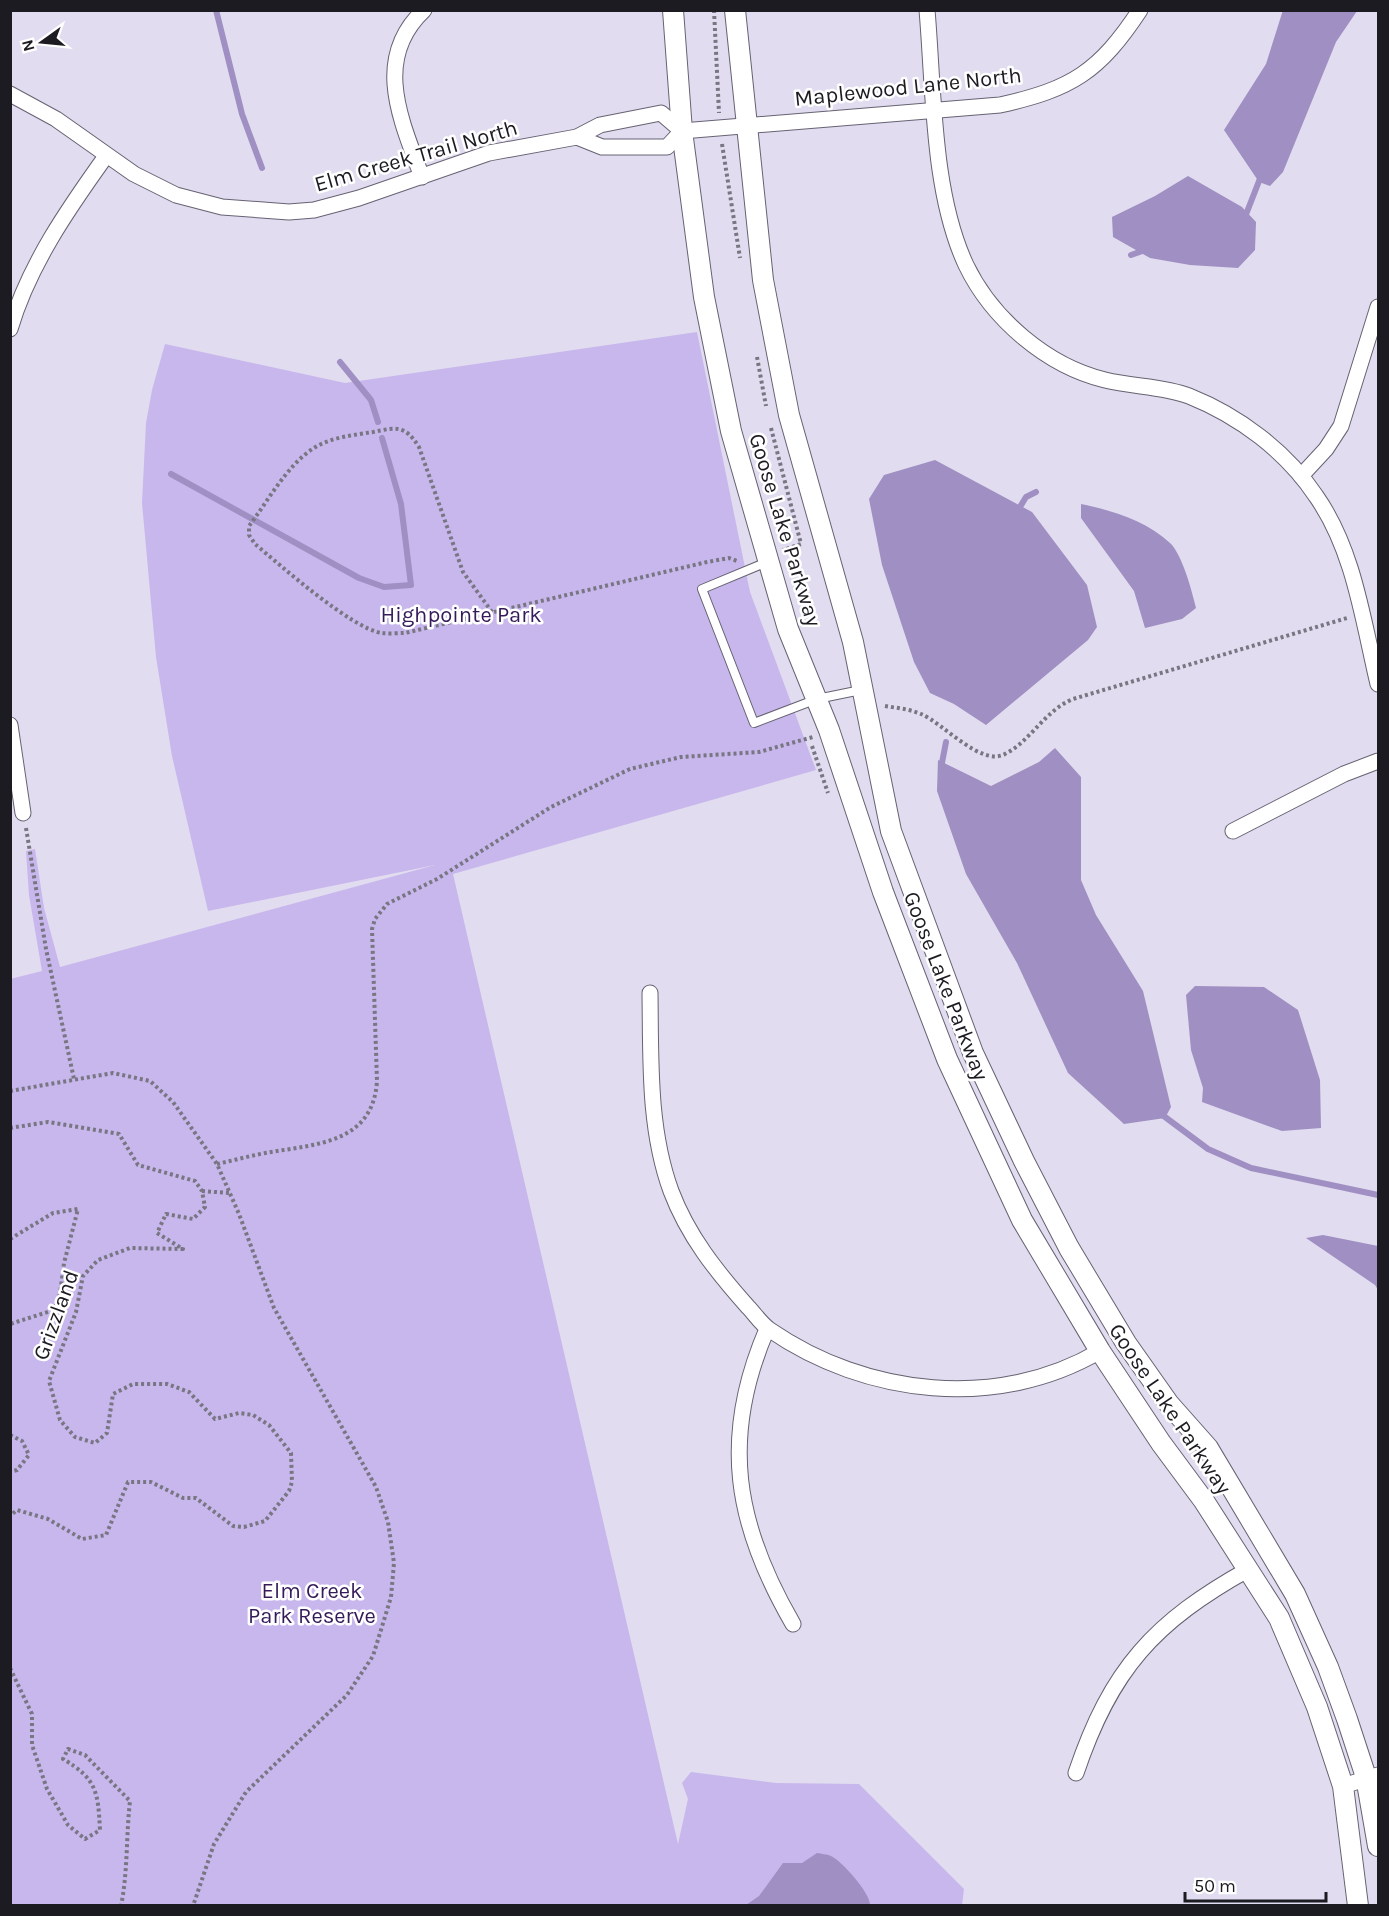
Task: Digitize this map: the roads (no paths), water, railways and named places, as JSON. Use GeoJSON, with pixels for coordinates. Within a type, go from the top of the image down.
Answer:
{"type":"FeatureCollection","features":[{"type":"Feature","properties":{"kind":"street"},"geometry":{"type":"LineString","coordinates":[[422,177],[393,79],[395,57],[403,38],[414,20],[424,10]]}},
{"type":"Feature","properties":{"kind":"street","name":"Goose Lake Parkway"},"geometry":{"type":"LineString","coordinates":[[673,10],[682,131],[704,297],[729,420],[767,562],[788,629],[817,699],[883,892],[951,1069],[1022,1220],[1100,1351],[1249,1569],[1279,1618],[1317,1707],[1342,1786],[1358,1905]]}},
{"type":"Feature","properties":{"kind":"street","name":"Goose Lake Parkway"},"geometry":{"type":"LineString","coordinates":[[735,10],[763,280],[789,415],[853,642],[891,831],[978,1064],[1069,1248],[1132,1351],[1169,1404],[1208,1448],[1295,1594],[1328,1667],[1372,1776],[1378,1846]]}},
{"type":"Feature","properties":{"kind":"street"},"geometry":{"type":"LineString","coordinates":[[927,10],[948,217],[967,266],[987,298],[1015,330],[1044,354],[1075,371],[1104,380],[1188,396],[1223,412],[1258,434],[1301,476],[1317,497],[1348,562],[1378,684]]}},
{"type":"Feature","properties":{"kind":"street","name":"Maplewood Lane North"},"geometry":{"type":"LineString","coordinates":[[682,131],[1000,105],[1037,96],[1070,84],[1100,63],[1140,10]]}},
{"type":"Feature","properties":{"kind":"street","name":"Elm Creek Trail North"},"geometry":{"type":"LineString","coordinates":[[10,94],[56,119],[134,174],[176,195],[222,207],[256,210],[314,210],[422,177],[489,153],[577,137],[600,125],[662,113],[682,131],[667,147],[602,147],[577,137]]}},
{"type":"Feature","properties":{"kind":"street"},"geometry":{"type":"LineString","coordinates":[[10,329],[37,263],[69,209],[106,156]]}},
{"type":"Feature","properties":{"kind":"street"},"geometry":{"type":"LineString","coordinates":[[1301,476],[1326,449],[1341,426],[1378,307]]}},
{"type":"Feature","properties":{"kind":"street"},"geometry":{"type":"LineString","coordinates":[[10,725],[23,813]]}},
{"type":"Feature","properties":{"kind":"street"},"geometry":{"type":"LineString","coordinates":[[1233,831],[1294,798],[1344,774],[1378,761]]}},
{"type":"Feature","properties":{"kind":"street"},"geometry":{"type":"LineString","coordinates":[[650,993],[652,1092],[658,1142],[670,1189],[690,1233],[718,1273],[767,1329],[826,1362],[875,1380],[925,1388],[974,1389],[1024,1381],[1067,1368],[1100,1351]]}},
{"type":"Feature","properties":{"kind":"street"},"geometry":{"type":"LineString","coordinates":[[767,1329],[751,1366],[742,1410],[739,1455],[743,1499],[753,1544],[770,1585],[793,1624]]}},
{"type":"Feature","properties":{"kind":"street"},"geometry":{"type":"LineString","coordinates":[[1076,1773],[1092,1726],[1115,1684],[1145,1644],[1181,1612],[1249,1569]]}},
{"type":"Feature","properties":{"kind":"street"},"geometry":{"type":"LineString","coordinates":[[1342,1786],[1372,1776]]}},
{"type":"Feature","properties":{"kind":"lane"},"geometry":{"type":"LineString","coordinates":[[767,562],[702,590],[754,723],[817,699],[862,690]]}},
{"type":"Feature","properties":{"kind":"waterway"},"geometry":{"type":"LineString","coordinates":[[216,10],[242,114],[262,168]]}},
{"type":"Feature","properties":{"kind":"waterway"},"geometry":{"type":"LineString","coordinates":[[1245,217],[1261,176]]}},
{"type":"Feature","properties":{"kind":"waterway"},"geometry":{"type":"LineString","coordinates":[[1131,255],[1145,250]]}},
{"type":"Feature","properties":{"kind":"waterway"},"geometry":{"type":"LineString","coordinates":[[340,362],[371,400],[378,422]]}},
{"type":"Feature","properties":{"kind":"waterway"},"geometry":{"type":"LineString","coordinates":[[171,474],[359,578],[384,587],[411,585],[401,504],[382,438]]}},
{"type":"Feature","properties":{"kind":"waterway"},"geometry":{"type":"LineString","coordinates":[[1017,512],[1026,497],[1036,492]]}},
{"type":"Feature","properties":{"kind":"waterway"},"geometry":{"type":"LineString","coordinates":[[941,768],[946,742]]}},
{"type":"Feature","properties":{"kind":"waterway"},"geometry":{"type":"LineString","coordinates":[[1161,1114],[1208,1149],[1251,1168],[1378,1195]]}},
{"type":"Feature","properties":{"kind":"park label","name":"Highpointe Park"},"geometry":{"type":"Point","coordinates":[461,615]}},
{"type":"Feature","properties":{"kind":"park label","name":"Elm Creek Park Reserve"},"geometry":{"type":"Point","coordinates":[312,1604]}}]}
